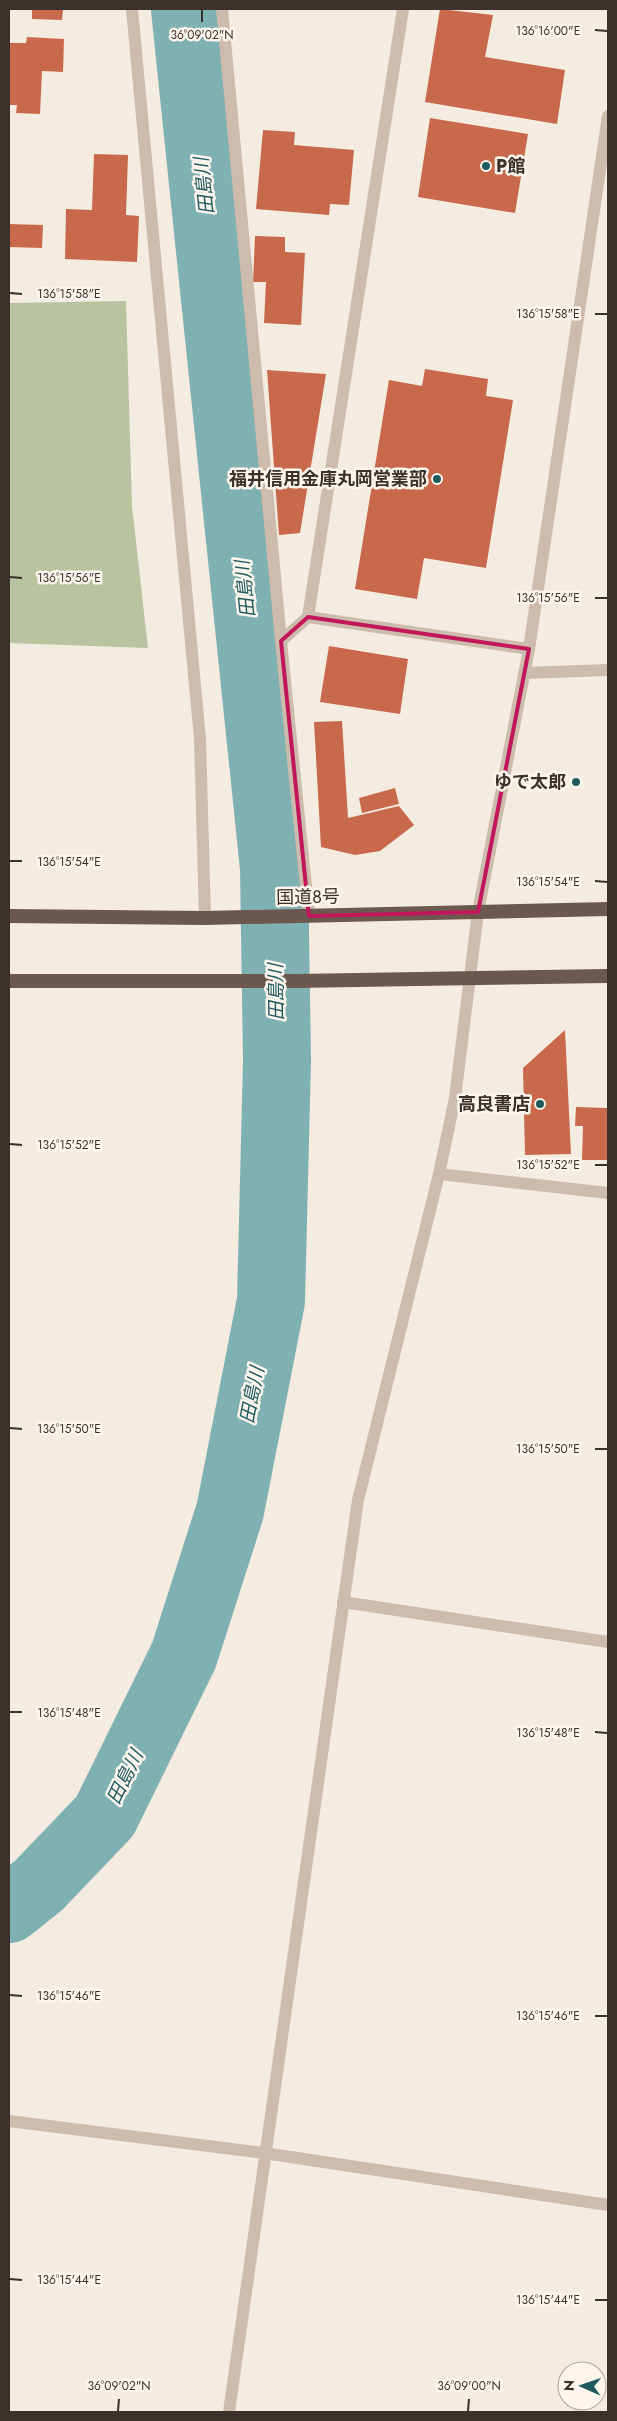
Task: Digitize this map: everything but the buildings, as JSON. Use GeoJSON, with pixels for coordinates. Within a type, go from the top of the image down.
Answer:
{"type":"FeatureCollection","features":[{"type":"Feature","properties":{"kind":"highway","name":"国道8号"},"geometry":{"type":"LineString","coordinates":[[9,916],[220,918],[608,909]]}},
{"type":"Feature","properties":{"kind":"highway"},"geometry":{"type":"LineString","coordinates":[[9,981],[296,981],[608,976]]}},
{"type":"Feature","properties":{"kind":"street"},"geometry":{"type":"LineString","coordinates":[[132,9],[200,739],[205,918]]}},
{"type":"Feature","properties":{"kind":"street"},"geometry":{"type":"LineString","coordinates":[[222,9],[281,641],[309,916]]}},
{"type":"Feature","properties":{"kind":"street"},"geometry":{"type":"LineString","coordinates":[[281,641],[308,617],[403,9]]}},
{"type":"Feature","properties":{"kind":"street"},"geometry":{"type":"LineString","coordinates":[[229,2412],[264,2153],[358,1500],[439,1174],[455,1098],[478,912],[529,649],[608,116]]}},
{"type":"Feature","properties":{"kind":"street"},"geometry":{"type":"LineString","coordinates":[[308,617],[529,649]]}},
{"type":"Feature","properties":{"kind":"street"},"geometry":{"type":"LineString","coordinates":[[524,674],[608,670]]}},
{"type":"Feature","properties":{"kind":"street"},"geometry":{"type":"LineString","coordinates":[[439,1174],[608,1193]]}},
{"type":"Feature","properties":{"kind":"street"},"geometry":{"type":"LineString","coordinates":[[343,1602],[608,1642]]}},
{"type":"Feature","properties":{"kind":"street"},"geometry":{"type":"LineString","coordinates":[[9,2121],[264,2153],[608,2205]]}},
{"type":"Feature","properties":{"kind":"highlighted area"},"geometry":{"type":"Polygon","coordinates":[[[308,617],[529,649],[478,912],[309,916],[281,641],[308,617]]]}},
{"type":"Feature","properties":{"kind":"green space"},"geometry":{"type":"Polygon","coordinates":[[[126,301],[132,506],[148,648],[9,643],[9,303],[126,301]]]}},
{"type":"Feature","properties":{"kind":"waterway","name":"田島川"},"geometry":{"type":"LineString","coordinates":[[9,1909],[39,1885],[105,1816],[184,1655],[230,1511],[271,1301],[277,1060],[274,868],[185,9]]}},
{"type":"Feature","properties":{"kind":"place","name":"P館"},"geometry":{"type":"Point","coordinates":[486,166]}},
{"type":"Feature","properties":{"kind":"place","name":"福井信用金庫丸岡営業部"},"geometry":{"type":"Point","coordinates":[437,479]}},
{"type":"Feature","properties":{"kind":"place","name":"ゆで太郎"},"geometry":{"type":"Point","coordinates":[576,782]}},
{"type":"Feature","properties":{"kind":"place","name":"高良書店"},"geometry":{"type":"Point","coordinates":[540,1104]}}]}
